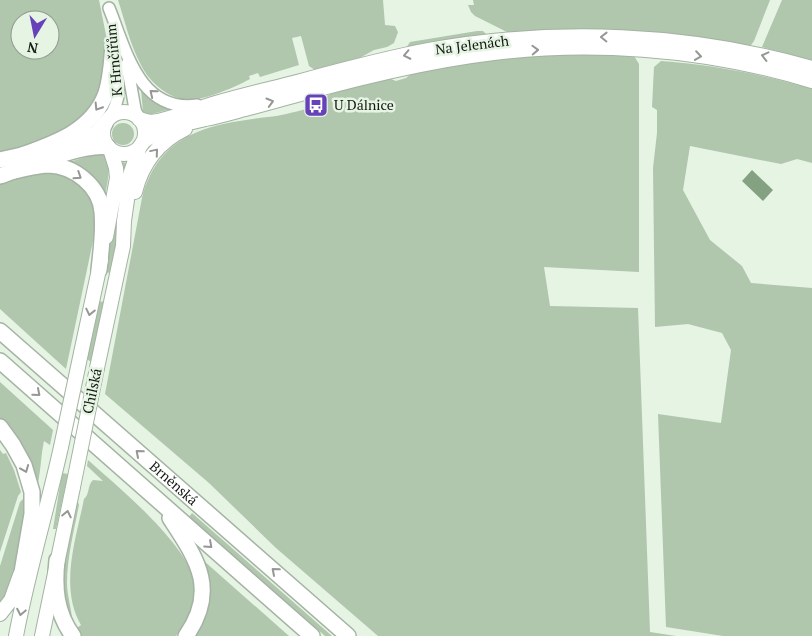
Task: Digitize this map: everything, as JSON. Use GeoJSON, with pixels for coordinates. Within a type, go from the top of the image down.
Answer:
{"type":"FeatureCollection","features":[{"type":"Feature","properties":{"kind":"highway"},"geometry":{"type":"LineString","coordinates":[[22,155],[50,146],[82,128],[92,116],[106,92],[119,46]]}},
{"type":"Feature","properties":{"kind":"highway"},"geometry":{"type":"LineString","coordinates":[[0,160],[53,149],[84,140],[99,132],[107,121]]}},
{"type":"Feature","properties":{"kind":"highway"},"geometry":{"type":"LineString","coordinates":[[7,173],[76,151],[100,146],[109,148]]}},
{"type":"Feature","properties":{"kind":"highway"},"geometry":{"type":"LineString","coordinates":[[7,173],[43,166],[60,167],[82,177],[94,189],[102,210],[103,227],[99,270]]}},
{"type":"Feature","properties":{"kind":"highway"},"geometry":{"type":"LineString","coordinates":[[0,324],[14,343]]}},
{"type":"Feature","properties":{"kind":"highway","name":"Brněnská"},"geometry":{"type":"LineString","coordinates":[[0,331],[348,636]]}},
{"type":"Feature","properties":{"kind":"highway","name":"Brněnská"},"geometry":{"type":"LineString","coordinates":[[0,361],[312,636]]}},
{"type":"Feature","properties":{"kind":"highway"},"geometry":{"type":"LineString","coordinates":[[0,427],[24,465],[32,492],[32,514],[22,572]]}},
{"type":"Feature","properties":{"kind":"highway"},"geometry":{"type":"LineString","coordinates":[[160,502],[194,556],[202,580],[202,598],[198,613],[193,626],[186,636]]}},
{"type":"Feature","properties":{"kind":"highway"},"geometry":{"type":"LineString","coordinates":[[57,560],[55,582],[58,603],[64,623],[73,636]]}},
{"type":"Feature","properties":{"kind":"main road","name":"Na Jelenách"},"geometry":{"type":"LineString","coordinates":[[141,144],[165,129],[219,109],[401,56],[486,42],[537,38],[603,37],[690,44],[754,54],[812,68]]}},
{"type":"Feature","properties":{"kind":"main road","name":"Na Jelenách"},"geometry":{"type":"LineString","coordinates":[[139,119],[150,122],[158,121],[421,65],[471,56],[522,50],[573,48],[687,55],[750,65],[812,81]]}},
{"type":"Feature","properties":{"kind":"main road"},"geometry":{"type":"LineString","coordinates":[[122,246],[130,221],[137,184],[149,158],[175,134],[219,109]]}},
{"type":"Feature","properties":{"kind":"main road"},"geometry":{"type":"LineString","coordinates":[[127,112],[139,119],[145,133],[141,144],[135,151],[121,154],[109,148],[103,137],[107,121],[114,114],[127,112]]}},
{"type":"Feature","properties":{"kind":"main road","name":"Chilská"},"geometry":{"type":"LineString","coordinates":[[42,636],[122,246],[131,172],[141,144]]}},
{"type":"Feature","properties":{"kind":"main road","name":"Chilská"},"geometry":{"type":"LineString","coordinates":[[16,636],[25,587],[47,509],[112,212],[117,178],[116,168],[109,148]]}},
{"type":"Feature","properties":{"kind":"main road"},"geometry":{"type":"LineString","coordinates":[[0,614],[14,594],[47,509]]}},
{"type":"Feature","properties":{"kind":"street","name":"K Hrnčířům"},"geometry":{"type":"LineString","coordinates":[[107,121],[117,105],[119,46],[108,4]]}},
{"type":"Feature","properties":{"kind":"street"},"geometry":{"type":"LineString","coordinates":[[119,46],[139,79],[158,98],[171,104],[219,109]]}},
{"type":"Feature","properties":{"kind":"street"},"geometry":{"type":"LineString","coordinates":[[119,46],[139,119]]}},
{"type":"Feature","properties":{"kind":"shaded area"},"geometry":{"type":"Polygon","coordinates":[[[0,0],[99,0],[107,40],[107,72],[93,106],[71,130],[0,155],[0,0]]]}},
{"type":"Feature","properties":{"kind":"shaded area"},"geometry":{"type":"Polygon","coordinates":[[[118,0],[383,0],[385,25],[395,26],[398,32],[394,43],[387,47],[374,50],[356,60],[315,70],[309,66],[301,36],[292,38],[299,65],[260,77],[258,73],[249,76],[250,79],[237,86],[203,98],[188,100],[167,93],[149,78],[137,57],[118,0]]]}},
{"type":"Feature","properties":{"kind":"shaded area"},"geometry":{"type":"Polygon","coordinates":[[[473,0],[770,0],[754,41],[751,45],[746,46],[509,33],[475,16],[468,5],[474,5],[473,0]]]}},
{"type":"Feature","properties":{"kind":"shaded area"},"geometry":{"type":"Polygon","coordinates":[[[782,0],[812,0],[812,61],[762,47],[782,0]]]}},
{"type":"Feature","properties":{"kind":"shaded area"},"geometry":{"type":"Polygon","coordinates":[[[483,31],[487,35],[406,48],[410,42],[483,31]]]}},
{"type":"Feature","properties":{"kind":"shaded area"},"geometry":{"type":"Polygon","coordinates":[[[590,54],[634,56],[639,64],[639,272],[544,267],[550,306],[638,308],[650,632],[676,636],[378,636],[276,548],[209,483],[105,394],[142,198],[150,176],[161,159],[174,146],[189,136],[226,123],[278,116],[306,109],[307,113],[317,111],[317,102],[337,90],[386,77],[396,81],[406,78],[412,73],[481,60],[590,54]]]}},
{"type":"Feature","properties":{"kind":"shaded area"},"geometry":{"type":"Polygon","coordinates":[[[661,61],[737,71],[812,89],[812,163],[797,159],[781,164],[690,146],[683,190],[710,240],[742,266],[751,283],[812,288],[812,636],[723,636],[666,627],[658,414],[721,423],[731,350],[722,333],[688,324],[655,327],[653,168],[657,133],[657,110],[652,107],[654,67],[661,61]]]}},
{"type":"Feature","properties":{"kind":"shaded area"},"geometry":{"type":"Polygon","coordinates":[[[141,90],[159,104],[171,109],[148,115],[143,112],[141,90]]]}},
{"type":"Feature","properties":{"kind":"shaded area"},"geometry":{"type":"Polygon","coordinates":[[[123,123],[131,126],[134,134],[131,142],[123,145],[115,142],[112,134],[115,126],[123,123]]]}},
{"type":"Feature","properties":{"kind":"shaded area"},"geometry":{"type":"Polygon","coordinates":[[[101,153],[105,156],[109,166],[105,196],[69,162],[101,153]]]}},
{"type":"Feature","properties":{"kind":"shaded area"},"geometry":{"type":"Polygon","coordinates":[[[123,162],[127,163],[117,243],[111,273],[104,272],[123,162]]]}},
{"type":"Feature","properties":{"kind":"shaded area"},"geometry":{"type":"Polygon","coordinates":[[[752,170],[773,190],[763,201],[742,181],[752,170]]]}},
{"type":"Feature","properties":{"kind":"shaded area"},"geometry":{"type":"Polygon","coordinates":[[[31,171],[63,173],[86,188],[95,206],[97,242],[93,241],[66,369],[0,309],[0,181],[31,171]]]}},
{"type":"Feature","properties":{"kind":"shaded area"},"geometry":{"type":"Polygon","coordinates":[[[98,301],[104,302],[92,363],[86,358],[98,301]]]}},
{"type":"Feature","properties":{"kind":"shaded area"},"geometry":{"type":"Polygon","coordinates":[[[0,382],[53,430],[50,445],[44,441],[38,483],[34,484],[0,422],[0,382]]]}},
{"type":"Feature","properties":{"kind":"shaded area"},"geometry":{"type":"Polygon","coordinates":[[[0,450],[3,454],[6,453],[21,492],[18,496],[0,552],[0,450]]]}},
{"type":"Feature","properties":{"kind":"shaded area"},"geometry":{"type":"Polygon","coordinates":[[[88,460],[133,500],[166,534],[180,552],[189,568],[195,590],[193,604],[176,636],[79,636],[74,630],[81,625],[74,610],[71,595],[70,579],[74,546],[84,499],[90,485],[93,480],[103,481],[87,466],[88,460]]]}},
{"type":"Feature","properties":{"kind":"shaded area"},"geometry":{"type":"Polygon","coordinates":[[[62,473],[68,474],[56,529],[53,529],[62,473]]]}},
{"type":"Feature","properties":{"kind":"shaded area"},"geometry":{"type":"Polygon","coordinates":[[[23,499],[24,517],[12,589],[0,607],[0,566],[20,502],[23,499]]]}},
{"type":"Feature","properties":{"kind":"shaded area"},"geometry":{"type":"Polygon","coordinates":[[[77,499],[79,505],[67,574],[67,589],[72,623],[68,618],[62,585],[64,556],[77,499]]]}},
{"type":"Feature","properties":{"kind":"shaded area"},"geometry":{"type":"Polygon","coordinates":[[[192,513],[332,636],[325,636],[189,517],[192,513]]]}},
{"type":"Feature","properties":{"kind":"shaded area"},"geometry":{"type":"Polygon","coordinates":[[[204,561],[289,636],[195,636],[204,619],[209,600],[209,580],[204,561]]]}},
{"type":"Feature","properties":{"kind":"place","name":"U Dálnice"},"geometry":{"type":"Point","coordinates":[316,105]}}]}
